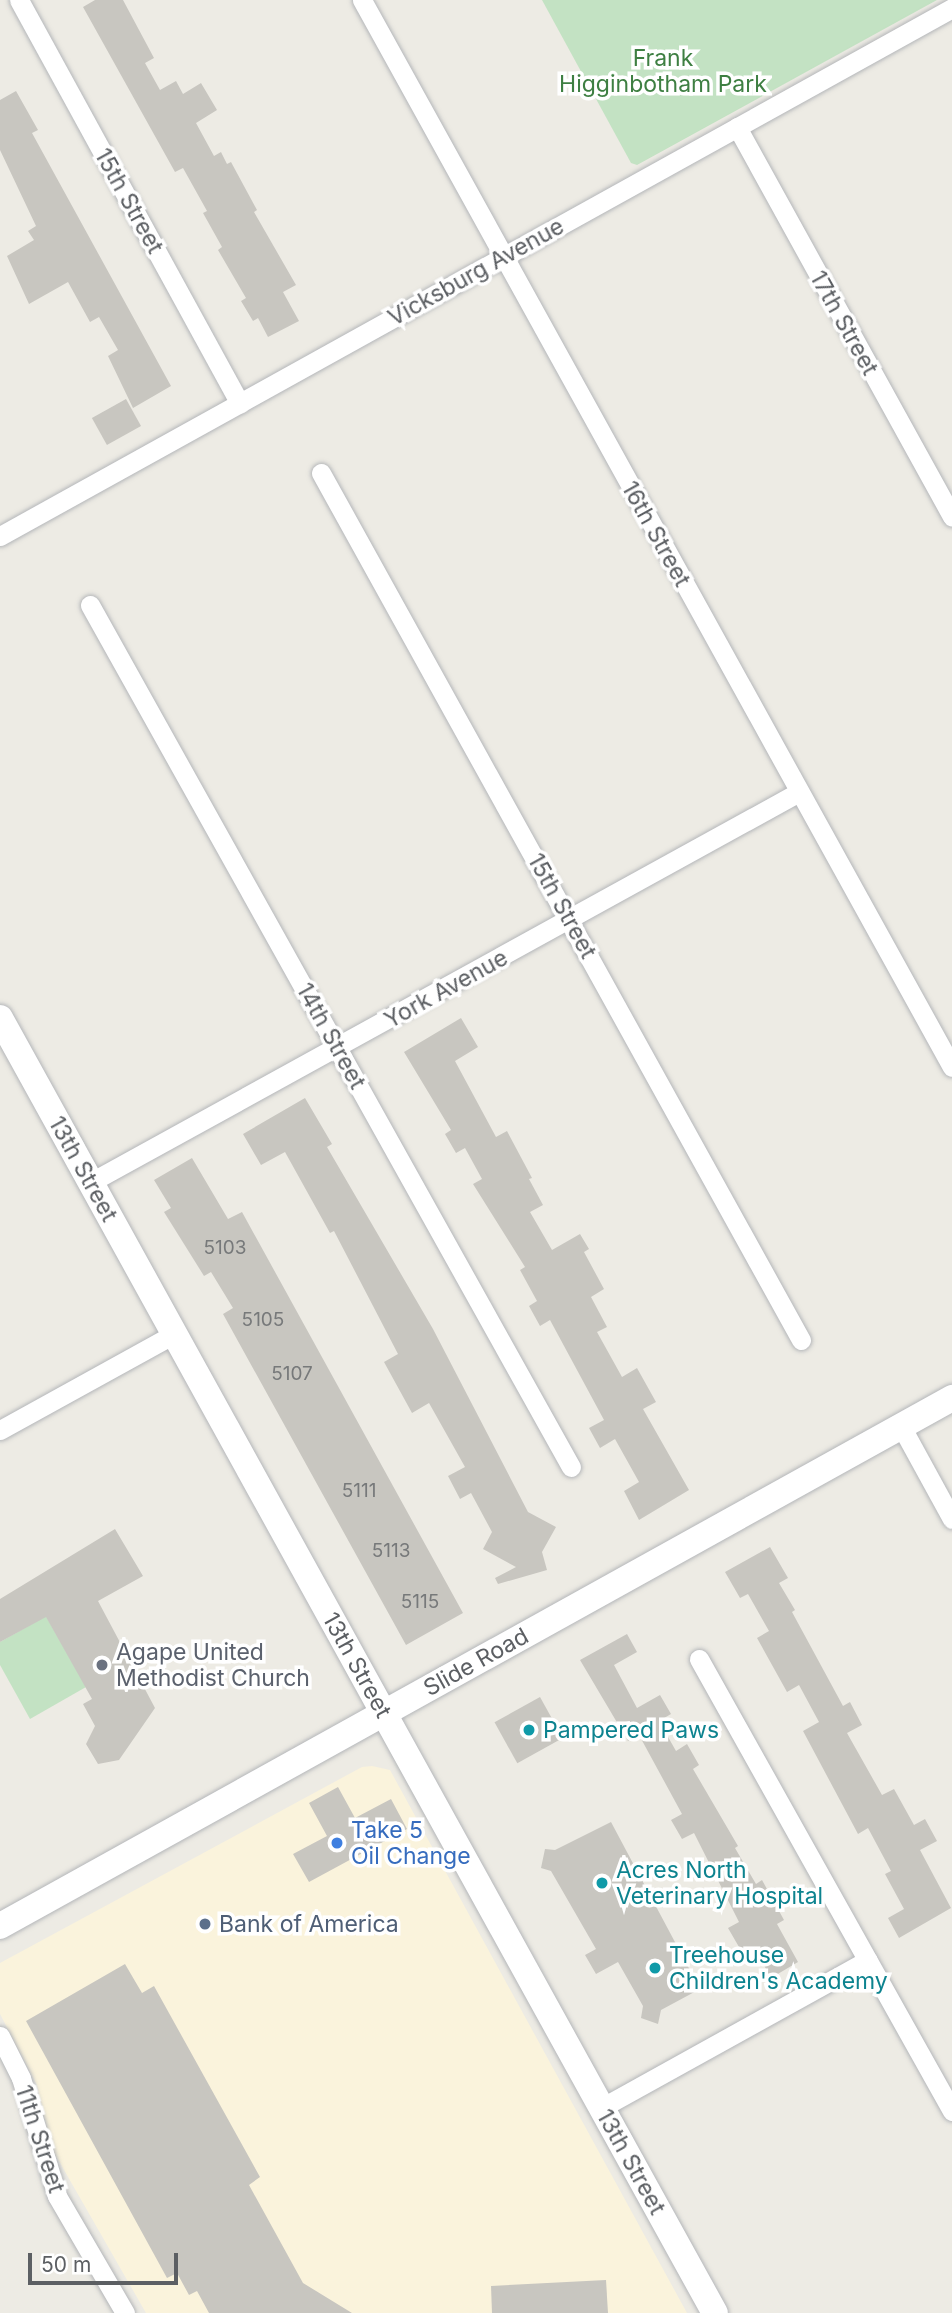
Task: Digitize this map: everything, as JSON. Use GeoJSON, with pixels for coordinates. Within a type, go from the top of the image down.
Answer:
{"type":"FeatureCollection","features":[{"type":"Feature","properties":{"kind":"street","name":"15th Street"},"geometry":{"type":"LineString","coordinates":[[19,0],[240,403]]}},
{"type":"Feature","properties":{"kind":"street","name":"16th Street"},"geometry":{"type":"LineString","coordinates":[[362,0],[952,1067]]}},
{"type":"Feature","properties":{"kind":"street","name":"Vicksburg Avenue"},"geometry":{"type":"LineString","coordinates":[[0,536],[952,8]]}},
{"type":"Feature","properties":{"kind":"street","name":"17th Street"},"geometry":{"type":"LineString","coordinates":[[737,127],[952,517]]}},
{"type":"Feature","properties":{"kind":"street","name":"15th Street"},"geometry":{"type":"LineString","coordinates":[[321,473],[801,1340]]}},
{"type":"Feature","properties":{"kind":"street","name":"14th Street"},"geometry":{"type":"LineString","coordinates":[[90,605],[571,1467]]}},
{"type":"Feature","properties":{"kind":"street","name":"York Avenue"},"geometry":{"type":"LineString","coordinates":[[91,1182],[338,1049],[799,792]]}},
{"type":"Feature","properties":{"kind":"street","name":"13th Street"},"geometry":{"type":"LineString","coordinates":[[0,1017],[715,2313]]}},
{"type":"Feature","properties":{"kind":"street"},"geometry":{"type":"LineString","coordinates":[[0,1430],[174,1334]]}},
{"type":"Feature","properties":{"kind":"street","name":"Slide Road"},"geometry":{"type":"LineString","coordinates":[[0,1926],[952,1398]]}},
{"type":"Feature","properties":{"kind":"street"},"geometry":{"type":"LineString","coordinates":[[901,1426],[952,1519]]}},
{"type":"Feature","properties":{"kind":"street"},"geometry":{"type":"LineString","coordinates":[[699,1659],[952,2111]]}},
{"type":"Feature","properties":{"kind":"street"},"geometry":{"type":"LineString","coordinates":[[601,2108],[868,1960]]}},
{"type":"Feature","properties":{"kind":"street","name":"11th Street"},"geometry":{"type":"LineString","coordinates":[[0,2036],[21,2078],[57,2196],[125,2313]]}},
{"type":"Feature","properties":{"kind":"shaded area"},"geometry":{"type":"Polygon","coordinates":[[[362,1767],[390,1770],[687,2313],[146,2313],[52,2149],[37,2085],[0,2014],[0,1963],[362,1767]]]}},
{"type":"Feature","properties":{"kind":"green space","name":"Frank Higginbotham Park"},"geometry":{"type":"Polygon","coordinates":[[[542,0],[937,0],[637,165],[631,163],[542,0]]]}},
{"type":"Feature","properties":{"kind":"green space"},"geometry":{"type":"Polygon","coordinates":[[[46,1616],[86,1687],[30,1719],[0,1665],[0,1642],[46,1616]]]}},
{"type":"Feature","properties":{"kind":"building"},"geometry":{"type":"Polygon","coordinates":[[[95,0],[123,0],[154,58],[145,63],[160,90],[176,81],[183,94],[201,83],[217,110],[196,123],[214,156],[221,152],[227,164],[231,162],[257,210],[254,212],[296,285],[283,292],[299,321],[268,337],[258,318],[253,321],[241,301],[246,298],[218,250],[222,247],[203,213],[207,211],[183,168],[175,172],[83,7],[95,0]]]}},
{"type":"Feature","properties":{"kind":"building"},"geometry":{"type":"Polygon","coordinates":[[[16,91],[38,130],[32,133],[171,386],[133,408],[108,356],[118,350],[99,317],[90,322],[68,282],[29,304],[7,256],[34,240],[28,231],[36,226],[0,150],[0,100],[16,91]]]}},
{"type":"Feature","properties":{"kind":"building"},"geometry":{"type":"Polygon","coordinates":[[[126,399],[141,426],[107,445],[92,418],[126,399]]]}},
{"type":"Feature","properties":{"kind":"building"},"geometry":{"type":"Polygon","coordinates":[[[461,1018],[478,1047],[455,1061],[496,1137],[507,1131],[532,1178],[529,1179],[543,1205],[530,1212],[552,1250],[580,1234],[589,1249],[584,1252],[604,1289],[591,1297],[607,1327],[597,1332],[622,1377],[637,1368],[656,1402],[643,1409],[689,1490],[639,1520],[624,1491],[639,1482],[615,1439],[600,1448],[589,1428],[604,1420],[550,1320],[540,1326],[529,1306],[537,1301],[520,1270],[525,1267],[473,1184],[482,1179],[465,1148],[456,1153],[445,1134],[451,1130],[404,1052],[461,1018]]]}},
{"type":"Feature","properties":{"kind":"building"},"geometry":{"type":"Polygon","coordinates":[[[305,1098],[332,1144],[327,1147],[433,1329],[528,1512],[556,1527],[542,1552],[547,1570],[498,1584],[495,1578],[516,1567],[483,1549],[492,1532],[471,1493],[460,1499],[448,1476],[465,1467],[429,1403],[412,1413],[384,1362],[398,1354],[334,1231],[330,1233],[285,1152],[261,1165],[243,1134],[305,1098]]]}},
{"type":"Feature","properties":{"kind":"building"},"geometry":{"type":"Polygon","coordinates":[[[192,1158],[228,1219],[242,1212],[463,1613],[406,1645],[223,1314],[233,1308],[211,1272],[204,1276],[164,1212],[171,1208],[154,1180],[192,1158]]]}},
{"type":"Feature","properties":{"kind":"building","name":"Agape United Methodist Church"},"geometry":{"type":"Polygon","coordinates":[[[115,1529],[143,1576],[98,1601],[155,1708],[119,1760],[98,1764],[86,1744],[95,1726],[83,1704],[92,1699],[46,1617],[0,1642],[0,1599],[115,1529]]]}},
{"type":"Feature","properties":{"kind":"building"},"geometry":{"type":"Polygon","coordinates":[[[770,1547],[788,1578],[779,1583],[795,1610],[792,1612],[843,1706],[850,1702],[862,1725],[847,1733],[882,1795],[894,1789],[914,1825],[925,1819],[937,1841],[920,1850],[951,1908],[899,1938],[888,1918],[904,1909],[885,1874],[891,1871],[868,1828],[858,1834],[803,1731],[819,1722],[799,1685],[787,1692],[757,1638],[769,1631],[748,1594],[740,1598],[725,1572],[770,1547]]]}},
{"type":"Feature","properties":{"kind":"building"},"geometry":{"type":"Polygon","coordinates":[[[627,1634],[637,1652],[614,1665],[637,1708],[660,1695],[671,1714],[659,1721],[676,1751],[687,1744],[699,1765],[693,1769],[738,1846],[735,1848],[756,1884],[762,1880],[784,1920],[777,1924],[798,1962],[771,1978],[761,1960],[750,1966],[728,1928],[739,1922],[694,1833],[682,1839],[671,1820],[682,1814],[639,1735],[628,1741],[580,1660],[627,1634]]]}},
{"type":"Feature","properties":{"kind":"building","name":"Pampered Paws"},"geometry":{"type":"Polygon","coordinates":[[[540,1697],[563,1738],[517,1763],[495,1722],[540,1697]]]}},
{"type":"Feature","properties":{"kind":"building"},"geometry":{"type":"Polygon","coordinates":[[[338,1787],[355,1818],[391,1799],[407,1829],[309,1882],[293,1854],[327,1836],[309,1803],[338,1787]]]}},
{"type":"Feature","properties":{"kind":"building"},"geometry":{"type":"Polygon","coordinates":[[[611,1822],[700,1989],[661,2010],[658,2024],[641,2018],[643,2006],[618,1962],[596,1974],[585,1955],[596,1949],[551,1871],[541,1868],[545,1849],[555,1850],[611,1822]]]}},
{"type":"Feature","properties":{"kind":"building"},"geometry":{"type":"Polygon","coordinates":[[[125,1964],[142,1993],[154,1986],[260,2177],[249,2185],[303,2283],[352,2313],[209,2313],[197,2291],[189,2295],[177,2273],[167,2278],[26,2021],[125,1964]]]}},
{"type":"Feature","properties":{"kind":"building"},"geometry":{"type":"Polygon","coordinates":[[[606,2280],[608,2313],[492,2313],[491,2286],[606,2280]]]}},
{"type":"Feature","properties":{"kind":"place","name":"Agape United Methodist Church"},"geometry":{"type":"Point","coordinates":[102,1665]}},
{"type":"Feature","properties":{"kind":"place","name":"Pampered Paws"},"geometry":{"type":"Point","coordinates":[529,1730]}},
{"type":"Feature","properties":{"kind":"place","name":"Take 5 Oil Change"},"geometry":{"type":"Point","coordinates":[337,1843]}},
{"type":"Feature","properties":{"kind":"place","name":"Acres North Veterinary Hospital"},"geometry":{"type":"Point","coordinates":[602,1883]}},
{"type":"Feature","properties":{"kind":"place","name":"Bank of America"},"geometry":{"type":"Point","coordinates":[205,1924]}},
{"type":"Feature","properties":{"kind":"place","name":"Treehouse Children's Academy"},"geometry":{"type":"Point","coordinates":[655,1968]}}]}
